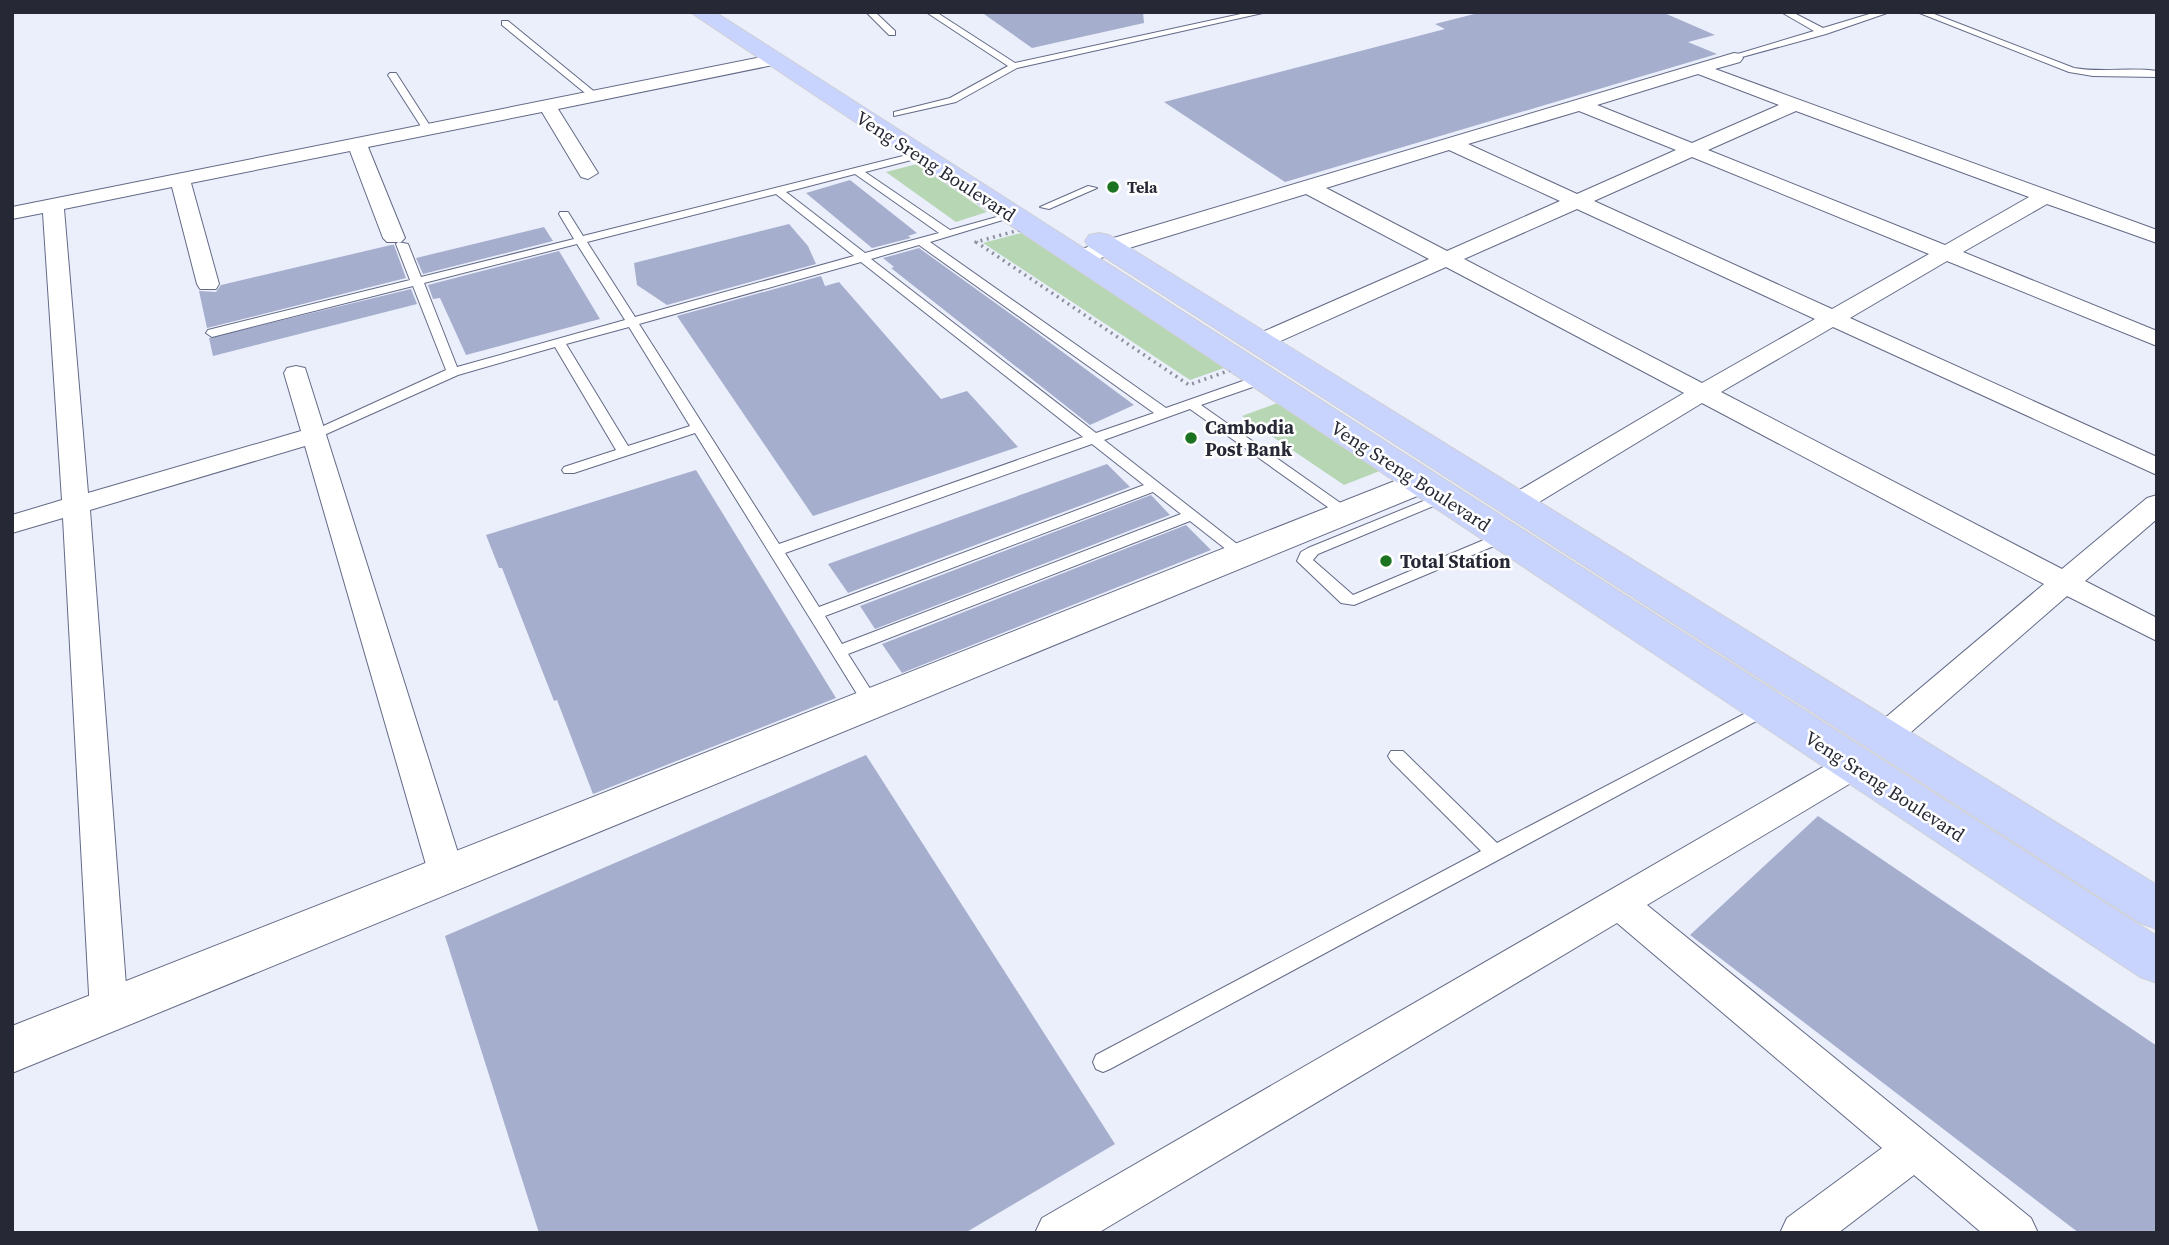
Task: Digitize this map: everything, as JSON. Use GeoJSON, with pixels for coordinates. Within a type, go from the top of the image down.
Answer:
{"type":"FeatureCollection","features":[{"type":"Feature","properties":{"kind":"main road","name":"Veng Sreng Boulevard"},"geometry":{"type":"LineString","coordinates":[[700,12],[772,60],[1045,207],[1093,253],[1262,379],[2157,962]]}},
{"type":"Feature","properties":{"kind":"main road","name":"Veng Sreng Boulevard"},"geometry":{"type":"LineString","coordinates":[[736,12],[883,118],[919,155],[1011,216],[1093,253],[1259,342],[2157,909]]}},
{"type":"Feature","properties":{"kind":"street"},"geometry":{"type":"LineString","coordinates":[[1093,253],[1734,58]]}},
{"type":"Feature","properties":{"kind":"street"},"geometry":{"type":"LineString","coordinates":[[12,213],[772,60]]}},
{"type":"Feature","properties":{"kind":"street"},"geometry":{"type":"LineString","coordinates":[[1699,69],[2157,237]]}},
{"type":"Feature","properties":{"kind":"street"},"geometry":{"type":"LineString","coordinates":[[546,104],[588,173]]}},
{"type":"Feature","properties":{"kind":"street"},"geometry":{"type":"LineString","coordinates":[[1259,342],[1796,104]]}},
{"type":"Feature","properties":{"kind":"street"},"geometry":{"type":"LineString","coordinates":[[1581,105],[2157,339]]}},
{"type":"Feature","properties":{"kind":"street"},"geometry":{"type":"LineString","coordinates":[[357,143],[398,241]]}},
{"type":"Feature","properties":{"kind":"street"},"geometry":{"type":"LineString","coordinates":[[1452,144],[2157,467]]}},
{"type":"Feature","properties":{"kind":"street"},"geometry":{"type":"LineString","coordinates":[[180,179],[208,284]]}},
{"type":"Feature","properties":{"kind":"street"},"geometry":{"type":"LineString","coordinates":[[1309,187],[2157,631]]}},
{"type":"Feature","properties":{"kind":"street"},"geometry":{"type":"LineString","coordinates":[[1516,504],[1702,393],[2046,196]]}},
{"type":"Feature","properties":{"kind":"street"},"geometry":{"type":"LineString","coordinates":[[53,205],[76,506],[108,1012]]}},
{"type":"Feature","properties":{"kind":"street"},"geometry":{"type":"LineString","coordinates":[[296,373],[447,875]]}},
{"type":"Feature","properties":{"kind":"street"},"geometry":{"type":"LineString","coordinates":[[12,524],[313,436]]}},
{"type":"Feature","properties":{"kind":"street"},"geometry":{"type":"LineString","coordinates":[[12,1051],[1344,512],[1431,490]]}},
{"type":"Feature","properties":{"kind":"street"},"geometry":{"type":"LineString","coordinates":[[1884,737],[2157,504]]}},
{"type":"Feature","properties":{"kind":"street"},"geometry":{"type":"LineString","coordinates":[[1057,1233],[1854,765]]}},
{"type":"Feature","properties":{"kind":"street"},"geometry":{"type":"LineString","coordinates":[[1619,903],[2016,1233]]}},
{"type":"Feature","properties":{"kind":"street"},"geometry":{"type":"LineString","coordinates":[[1801,1233],[1914,1149]]}},
{"type":"Feature","properties":{"kind":"lane"},"geometry":{"type":"LineString","coordinates":[[870,12],[892,33]]}},
{"type":"Feature","properties":{"kind":"lane"},"geometry":{"type":"LineString","coordinates":[[930,12],[1014,66]]}},
{"type":"Feature","properties":{"kind":"lane"},"geometry":{"type":"LineString","coordinates":[[883,118],[953,100],[1014,66],[1263,12]]}},
{"type":"Feature","properties":{"kind":"lane"},"geometry":{"type":"LineString","coordinates":[[1785,12],[1823,32]]}},
{"type":"Feature","properties":{"kind":"lane"},"geometry":{"type":"LineString","coordinates":[[1734,58],[1886,12]]}},
{"type":"Feature","properties":{"kind":"lane"},"geometry":{"type":"LineString","coordinates":[[1921,12],[2072,71],[2089,75],[2131,71],[2157,74]]}},
{"type":"Feature","properties":{"kind":"lane"},"geometry":{"type":"LineString","coordinates":[[505,23],[593,95]]}},
{"type":"Feature","properties":{"kind":"lane"},"geometry":{"type":"LineString","coordinates":[[393,75],[427,129]]}},
{"type":"Feature","properties":{"kind":"lane"},"geometry":{"type":"LineString","coordinates":[[212,333],[919,155]]}},
{"type":"Feature","properties":{"kind":"lane"},"geometry":{"type":"LineString","coordinates":[[857,171],[947,233]]}},
{"type":"Feature","properties":{"kind":"lane"},"geometry":{"type":"LineString","coordinates":[[1045,207],[1091,188]]}},
{"type":"Feature","properties":{"kind":"lane"},"geometry":{"type":"LineString","coordinates":[[778,191],[1232,547]]}},
{"type":"Feature","properties":{"kind":"lane"},"geometry":{"type":"LineString","coordinates":[[564,214],[868,698]]}},
{"type":"Feature","properties":{"kind":"lane"},"geometry":{"type":"LineString","coordinates":[[313,436],[453,372],[1011,216]]}},
{"type":"Feature","properties":{"kind":"lane"},"geometry":{"type":"LineString","coordinates":[[921,240],[1165,414]]}},
{"type":"Feature","properties":{"kind":"lane"},"geometry":{"type":"LineString","coordinates":[[398,241],[453,372]]}},
{"type":"Feature","properties":{"kind":"lane"},"geometry":{"type":"LineString","coordinates":[[558,341],[624,452]]}},
{"type":"Feature","properties":{"kind":"lane"},"geometry":{"type":"LineString","coordinates":[[775,551],[1262,379]]}},
{"type":"Feature","properties":{"kind":"lane"},"geometry":{"type":"LineString","coordinates":[[1191,404],[1344,512]]}},
{"type":"Feature","properties":{"kind":"lane"},"geometry":{"type":"LineString","coordinates":[[569,470],[698,428]]}},
{"type":"Feature","properties":{"kind":"lane"},"geometry":{"type":"LineString","coordinates":[[815,614],[1155,485]]}},
{"type":"Feature","properties":{"kind":"lane"},"geometry":{"type":"LineString","coordinates":[[1431,490],[1313,551],[1306,555],[1305,561],[1346,599],[1354,600],[1503,537]]}},
{"type":"Feature","properties":{"kind":"lane"},"geometry":{"type":"LineString","coordinates":[[839,651],[1192,515]]}},
{"type":"Feature","properties":{"kind":"lane"},"geometry":{"type":"LineString","coordinates":[[1103,1062],[1767,709]]}},
{"type":"Feature","properties":{"kind":"lane"},"geometry":{"type":"LineString","coordinates":[[1397,756],[1496,854]]}},
{"type":"Feature","properties":{"kind":"green space"},"geometry":{"type":"Polygon","coordinates":[[[917,164],[987,212],[956,222],[886,172],[917,164]]]}},
{"type":"Feature","properties":{"kind":"green space"},"geometry":{"type":"Polygon","coordinates":[[[1021,233],[1227,367],[1190,380],[983,243],[1021,233]]]}},
{"type":"Feature","properties":{"kind":"green space"},"geometry":{"type":"Polygon","coordinates":[[[1280,402],[1382,470],[1344,485],[1242,416],[1280,402]]]}},
{"type":"Feature","properties":{"kind":"building"},"geometry":{"type":"Polygon","coordinates":[[[981,12],[1143,12],[1144,23],[1032,48],[981,12]]]}},
{"type":"Feature","properties":{"kind":"building"},"geometry":{"type":"Polygon","coordinates":[[[1482,12],[1662,12],[1715,35],[1688,42],[1717,54],[1285,182],[1164,102],[1445,29],[1435,24],[1482,12]]]}},
{"type":"Feature","properties":{"kind":"building"},"geometry":{"type":"Polygon","coordinates":[[[850,180],[917,233],[908,236],[911,238],[872,248],[806,193],[850,180]]]}},
{"type":"Feature","properties":{"kind":"building"},"geometry":{"type":"Polygon","coordinates":[[[789,224],[808,246],[816,264],[667,305],[637,285],[634,263],[789,224]]]}},
{"type":"Feature","properties":{"kind":"building"},"geometry":{"type":"Polygon","coordinates":[[[544,227],[553,241],[423,274],[416,258],[544,227]]]}},
{"type":"Feature","properties":{"kind":"building"},"geometry":{"type":"Polygon","coordinates":[[[394,245],[406,278],[207,328],[199,291],[216,292],[221,285],[394,245]]]}},
{"type":"Feature","properties":{"kind":"building"},"geometry":{"type":"Polygon","coordinates":[[[919,248],[1134,405],[1090,425],[891,268],[894,267],[883,258],[919,248]]]}},
{"type":"Feature","properties":{"kind":"building"},"geometry":{"type":"Polygon","coordinates":[[[559,251],[600,319],[466,355],[440,298],[433,299],[428,285],[559,251]]]}},
{"type":"Feature","properties":{"kind":"building"},"geometry":{"type":"Polygon","coordinates":[[[821,276],[825,286],[839,282],[941,399],[967,391],[1018,447],[813,516],[677,316],[821,276]]]}},
{"type":"Feature","properties":{"kind":"building"},"geometry":{"type":"Polygon","coordinates":[[[411,289],[417,304],[213,356],[209,338],[411,289]]]}},
{"type":"Feature","properties":{"kind":"building"},"geometry":{"type":"Polygon","coordinates":[[[1107,464],[1130,487],[848,593],[828,564],[1107,464]]]}},
{"type":"Feature","properties":{"kind":"building"},"geometry":{"type":"Polygon","coordinates":[[[696,470],[836,698],[593,794],[557,700],[554,701],[502,568],[499,568],[486,535],[696,470]]]}},
{"type":"Feature","properties":{"kind":"building"},"geometry":{"type":"Polygon","coordinates":[[[1151,495],[1170,515],[875,629],[860,606],[1151,495]]]}},
{"type":"Feature","properties":{"kind":"building"},"geometry":{"type":"Polygon","coordinates":[[[1186,525],[1211,550],[902,673],[882,644],[1186,525]]]}},
{"type":"Feature","properties":{"kind":"building"},"geometry":{"type":"Polygon","coordinates":[[[866,755],[1115,1144],[965,1233],[539,1233],[445,936],[866,755]]]}},
{"type":"Feature","properties":{"kind":"building"},"geometry":{"type":"Polygon","coordinates":[[[1818,816],[2157,1046],[2157,1233],[2079,1233],[1690,935],[1818,816]]]}},
{"type":"Feature","properties":{"kind":"place","name":"Tela"},"geometry":{"type":"Point","coordinates":[1113,187]}},
{"type":"Feature","properties":{"kind":"place","name":"Cambodia Post Bank"},"geometry":{"type":"Point","coordinates":[1191,438]}},
{"type":"Feature","properties":{"kind":"place","name":"Total Station"},"geometry":{"type":"Point","coordinates":[1386,561]}}]}
